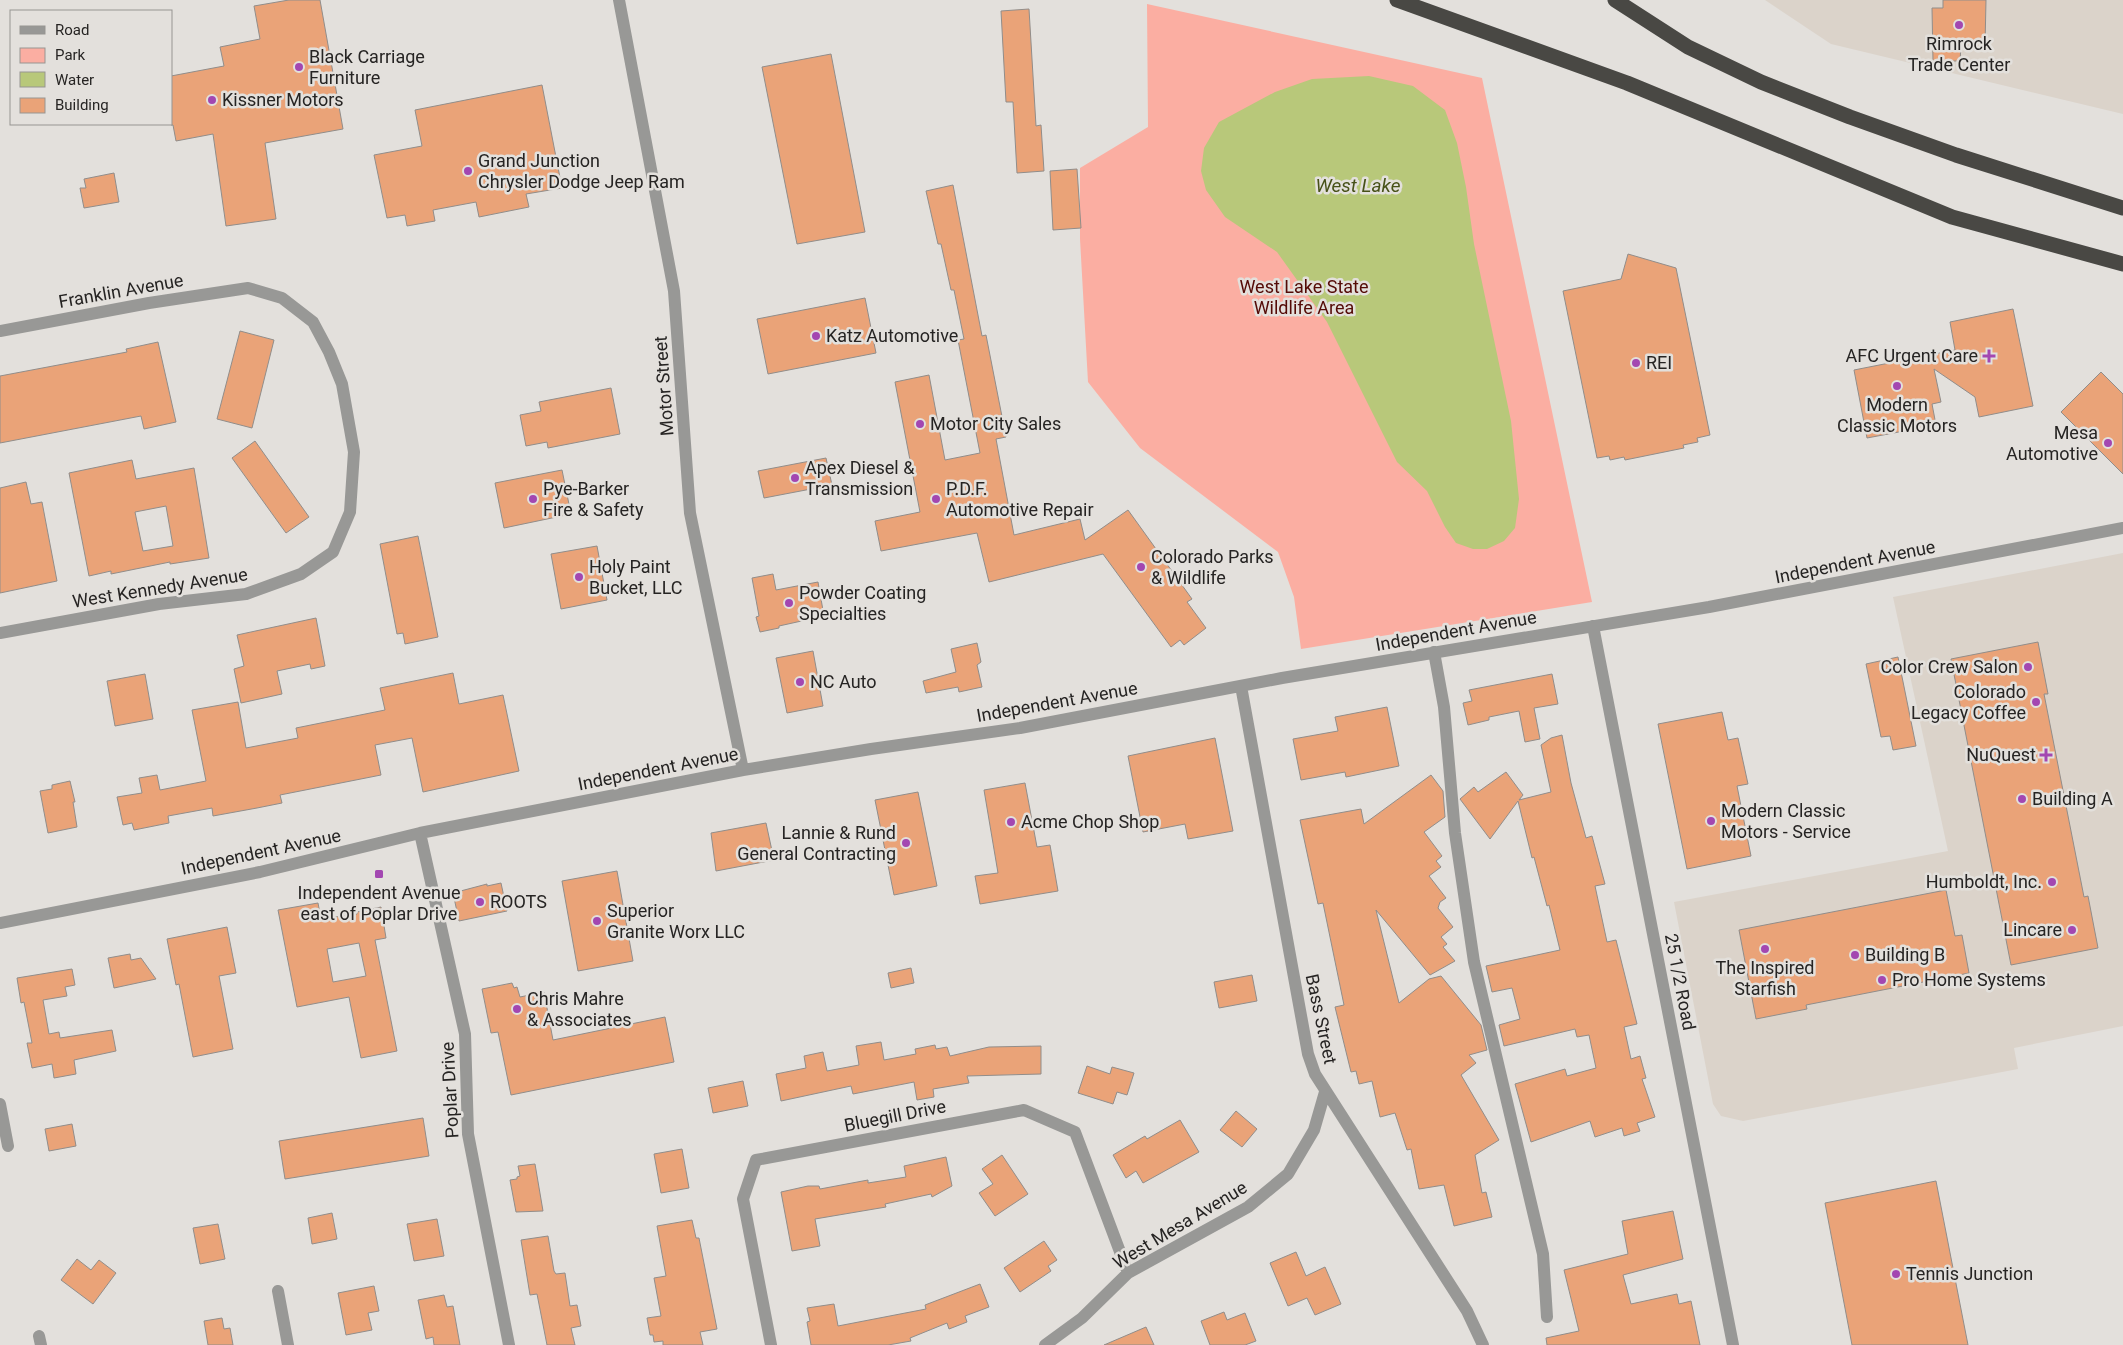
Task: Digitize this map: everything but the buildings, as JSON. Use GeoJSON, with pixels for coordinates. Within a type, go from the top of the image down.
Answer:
{"type":"FeatureCollection","features":[{"type":"Feature","properties":{"kind":"highway"},"geometry":{"type":"LineString","coordinates":[[1397,0],[1627,83],[1952,218],[2123,264]]}},
{"type":"Feature","properties":{"kind":"highway"},"geometry":{"type":"LineString","coordinates":[[1614,0],[1688,47],[1760,82],[1956,155],[2123,208]]}},
{"type":"Feature","properties":{"kind":"street","name":"Motor Street"},"geometry":{"type":"LineString","coordinates":[[619,0],[674,291],[690,513],[743,770]]}},
{"type":"Feature","properties":{"kind":"street","name":"Franklin Avenue"},"geometry":{"type":"LineString","coordinates":[[0,331],[149,302],[248,288]]}},
{"type":"Feature","properties":{"kind":"street","name":"West Kennedy Avenue"},"geometry":{"type":"LineString","coordinates":[[0,633],[159,604],[246,594],[301,574],[333,552],[350,512],[354,452],[342,384],[329,352],[313,322],[282,298],[248,288]]}},
{"type":"Feature","properties":{"kind":"street","name":"Independent Avenue"},"geometry":{"type":"LineString","coordinates":[[0,923],[260,872],[420,834],[743,770],[871,749],[1020,728],[1434,652],[1709,608],[2123,528]]}},
{"type":"Feature","properties":{"kind":"street","name":"25 1/2 Road"},"geometry":{"type":"LineString","coordinates":[[1593,626],[1733,1345]]}},
{"type":"Feature","properties":{"kind":"street"},"geometry":{"type":"LineString","coordinates":[[1434,652],[1444,707],[1455,833],[1474,962],[1543,1254],[1547,1317]]}},
{"type":"Feature","properties":{"kind":"street","name":"Bass Street"},"geometry":{"type":"LineString","coordinates":[[1241,686],[1308,1054],[1315,1074],[1467,1311],[1483,1345]]}},
{"type":"Feature","properties":{"kind":"street","name":"Poplar Drive"},"geometry":{"type":"LineString","coordinates":[[420,834],[465,1034],[468,1134],[509,1345]]}},
{"type":"Feature","properties":{"kind":"street","name":"West Mesa Avenue"},"geometry":{"type":"LineString","coordinates":[[1045,1345],[1082,1318],[1128,1273],[1248,1207],[1288,1174],[1314,1130],[1325,1092]]}},
{"type":"Feature","properties":{"kind":"street"},"geometry":{"type":"LineString","coordinates":[[0,1104],[8,1146]]}},
{"type":"Feature","properties":{"kind":"street","name":"Bluegill Drive"},"geometry":{"type":"LineString","coordinates":[[771,1345],[743,1199],[756,1160],[1024,1110],[1075,1132],[1128,1273]]}},
{"type":"Feature","properties":{"kind":"street"},"geometry":{"type":"LineString","coordinates":[[278,1291],[288,1345]]}},
{"type":"Feature","properties":{"kind":"shaded area"},"geometry":{"type":"Polygon","coordinates":[[[1765,0],[2123,0],[2123,114],[1831,44],[1765,0]]]}},
{"type":"Feature","properties":{"kind":"shaded area"},"geometry":{"type":"Polygon","coordinates":[[[2123,553],[2123,1026],[2014,1048],[2018,1069],[1743,1121],[1721,1116],[1713,1104],[1674,902],[1948,851],[1893,597],[2123,553]]]}},
{"type":"Feature","properties":{"kind":"green space","name":"West Lake State Wildlife Area"},"geometry":{"type":"Polygon","coordinates":[[[1147,4],[1482,78],[1592,602],[1301,649],[1294,597],[1278,552],[1140,448],[1088,382],[1080,239],[1080,168],[1148,127],[1147,4]]]}},
{"type":"Feature","properties":{"kind":"water","name":"West Lake"},"geometry":{"type":"Polygon","coordinates":[[[1369,76],[1413,86],[1445,110],[1457,143],[1466,187],[1474,244],[1511,421],[1519,499],[1515,528],[1504,541],[1487,549],[1473,549],[1456,543],[1445,527],[1427,491],[1397,462],[1327,322],[1277,252],[1225,217],[1206,190],[1201,171],[1204,148],[1219,122],[1275,92],[1312,79],[1369,76]]]}},
{"type":"Feature","properties":{"kind":"place","name":"Rimrock Trade Center"},"geometry":{"type":"Point","coordinates":[1959,25]}},
{"type":"Feature","properties":{"kind":"place","name":"Black Carriage Furniture"},"geometry":{"type":"Point","coordinates":[299,67]}},
{"type":"Feature","properties":{"kind":"place","name":"Kissner Motors"},"geometry":{"type":"Point","coordinates":[212,100]}},
{"type":"Feature","properties":{"kind":"place","name":"Grand Junction Chrysler Dodge Jeep Ram"},"geometry":{"type":"Point","coordinates":[468,171]}},
{"type":"Feature","properties":{"kind":"place","name":"Katz Automotive"},"geometry":{"type":"Point","coordinates":[816,336]}},
{"type":"Feature","properties":{"kind":"place","name":"AFC Urgent Care"},"geometry":{"type":"Point","coordinates":[1989,356]}},
{"type":"Feature","properties":{"kind":"place","name":"REI"},"geometry":{"type":"Point","coordinates":[1636,363]}},
{"type":"Feature","properties":{"kind":"place","name":"Modern Classic Motors"},"geometry":{"type":"Point","coordinates":[1897,386]}},
{"type":"Feature","properties":{"kind":"place","name":"Motor City Sales"},"geometry":{"type":"Point","coordinates":[920,424]}},
{"type":"Feature","properties":{"kind":"place","name":"Mesa Automotive"},"geometry":{"type":"Point","coordinates":[2108,443]}},
{"type":"Feature","properties":{"kind":"place","name":"Apex Diesel & Transmission"},"geometry":{"type":"Point","coordinates":[795,478]}},
{"type":"Feature","properties":{"kind":"place","name":"Pye-Barker Fire & Safety"},"geometry":{"type":"Point","coordinates":[533,499]}},
{"type":"Feature","properties":{"kind":"place","name":"P.D.F. Automotive Repair"},"geometry":{"type":"Point","coordinates":[936,499]}},
{"type":"Feature","properties":{"kind":"place","name":"Colorado Parks & Wildlife"},"geometry":{"type":"Point","coordinates":[1141,567]}},
{"type":"Feature","properties":{"kind":"place","name":"Holy Paint Bucket, LLC"},"geometry":{"type":"Point","coordinates":[579,577]}},
{"type":"Feature","properties":{"kind":"place","name":"Powder Coating Specialties"},"geometry":{"type":"Point","coordinates":[789,603]}},
{"type":"Feature","properties":{"kind":"place","name":"Color Crew Salon"},"geometry":{"type":"Point","coordinates":[2028,667]}},
{"type":"Feature","properties":{"kind":"place","name":"NC Auto"},"geometry":{"type":"Point","coordinates":[800,682]}},
{"type":"Feature","properties":{"kind":"place","name":"Colorado Legacy Coffee"},"geometry":{"type":"Point","coordinates":[2036,702]}},
{"type":"Feature","properties":{"kind":"place","name":"NuQuest"},"geometry":{"type":"Point","coordinates":[2046,755]}},
{"type":"Feature","properties":{"kind":"place","name":"Building A"},"geometry":{"type":"Point","coordinates":[2022,799]}},
{"type":"Feature","properties":{"kind":"place","name":"Modern Classic Motors - Service"},"geometry":{"type":"Point","coordinates":[1711,821]}},
{"type":"Feature","properties":{"kind":"place","name":"Acme Chop Shop"},"geometry":{"type":"Point","coordinates":[1011,822]}},
{"type":"Feature","properties":{"kind":"place","name":"Lannie & Rund General Contracting"},"geometry":{"type":"Point","coordinates":[906,843]}},
{"type":"Feature","properties":{"kind":"place","name":"Independent Avenue east of Poplar Drive"},"geometry":{"type":"Point","coordinates":[379,874]}},
{"type":"Feature","properties":{"kind":"place","name":"Humboldt, Inc."},"geometry":{"type":"Point","coordinates":[2052,882]}},
{"type":"Feature","properties":{"kind":"place","name":"ROOTS"},"geometry":{"type":"Point","coordinates":[480,902]}},
{"type":"Feature","properties":{"kind":"place","name":"Superior Granite Worx LLC"},"geometry":{"type":"Point","coordinates":[597,921]}},
{"type":"Feature","properties":{"kind":"place","name":"Lincare"},"geometry":{"type":"Point","coordinates":[2072,930]}},
{"type":"Feature","properties":{"kind":"place","name":"The Inspired Starfish"},"geometry":{"type":"Point","coordinates":[1765,949]}},
{"type":"Feature","properties":{"kind":"place","name":"Building B"},"geometry":{"type":"Point","coordinates":[1855,955]}},
{"type":"Feature","properties":{"kind":"place","name":"Pro Home Systems"},"geometry":{"type":"Point","coordinates":[1882,980]}},
{"type":"Feature","properties":{"kind":"place","name":"Chris Mahre & Associates"},"geometry":{"type":"Point","coordinates":[517,1009]}},
{"type":"Feature","properties":{"kind":"place","name":"Tennis Junction"},"geometry":{"type":"Point","coordinates":[1896,1274]}}]}
